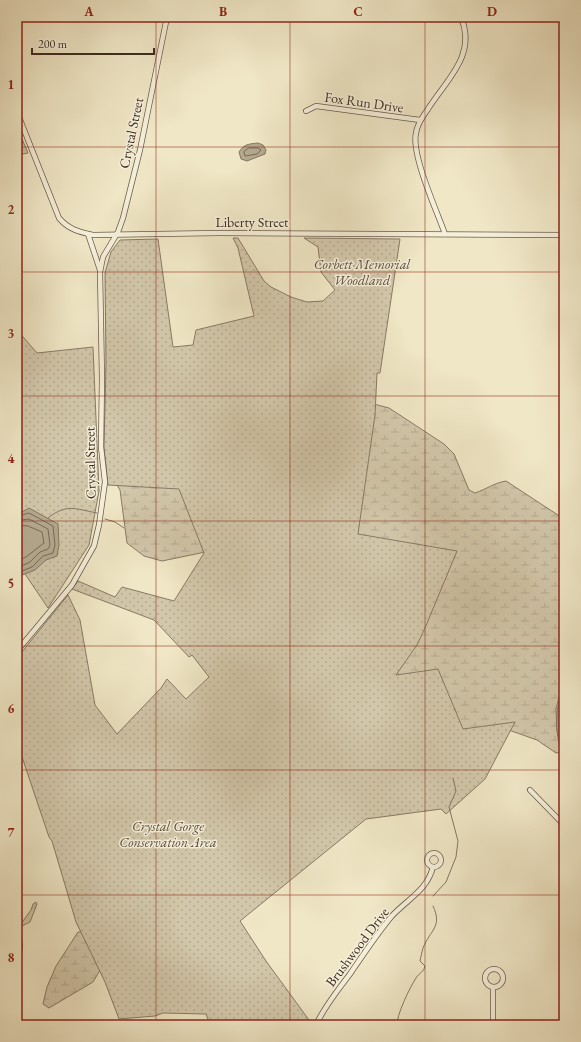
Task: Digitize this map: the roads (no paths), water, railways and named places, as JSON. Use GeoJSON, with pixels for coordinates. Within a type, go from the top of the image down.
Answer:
{"type":"FeatureCollection","features":[{"type":"Feature","properties":{"kind":"street","name":"Crystal Street"},"geometry":{"type":"LineString","coordinates":[[17,651],[72,585],[94,546],[99,525],[105,482],[101,447],[102,378],[100,272],[103,257],[123,218],[140,150],[167,17]]}},
{"type":"Feature","properties":{"kind":"street"},"geometry":{"type":"LineString","coordinates":[[445,234],[417,154],[416,133],[420,120],[448,82],[461,60],[465,48],[466,37],[461,17]]}},
{"type":"Feature","properties":{"kind":"street","name":"Fox Run Drive"},"geometry":{"type":"LineString","coordinates":[[306,111],[313,107],[320,106],[420,120]]}},
{"type":"Feature","properties":{"kind":"street","name":"Liberty Street"},"geometry":{"type":"LineString","coordinates":[[17,112],[59,218],[70,228],[88,234],[226,233],[564,235]]}},
{"type":"Feature","properties":{"kind":"street","name":"Crystal Street"},"geometry":{"type":"LineString","coordinates":[[88,234],[100,272]]}},
{"type":"Feature","properties":{"kind":"street"},"geometry":{"type":"LineString","coordinates":[[530,790],[564,825]]}},
{"type":"Feature","properties":{"kind":"street","name":"Brushwood Drive"},"geometry":{"type":"LineString","coordinates":[[316,1025],[330,1001],[386,924],[398,909],[424,887],[429,880],[433,867]]}},
{"type":"Feature","properties":{"kind":"street"},"geometry":{"type":"LineString","coordinates":[[493,987],[493,1025]]}},
{"type":"Feature","properties":{"kind":"water"},"geometry":{"type":"Polygon","coordinates":[[[258,143],[263,145],[266,150],[265,154],[247,161],[241,159],[239,152],[243,147],[249,144],[258,143]]]}},
{"type":"Feature","properties":{"kind":"water"},"geometry":{"type":"Polygon","coordinates":[[[17,507],[22,512],[29,508],[58,524],[59,545],[57,556],[46,560],[35,570],[17,577],[17,507]]]}},
{"type":"Feature","properties":{"kind":"water"},"geometry":{"type":"Polygon","coordinates":[[[564,677],[564,758],[558,737],[557,717],[559,697],[564,677]]]}},
{"type":"Feature","properties":{"kind":"waterway"},"geometry":{"type":"LineString","coordinates":[[48,518],[61,510],[71,508],[97,513]]}},
{"type":"Feature","properties":{"kind":"waterway"},"geometry":{"type":"LineString","coordinates":[[105,519],[115,522],[124,528]]}},
{"type":"Feature","properties":{"kind":"waterway"},"geometry":{"type":"LineString","coordinates":[[433,896],[446,882],[456,857],[458,841],[449,807],[456,791],[453,778]]}},
{"type":"Feature","properties":{"kind":"waterway"},"geometry":{"type":"LineString","coordinates":[[397,1025],[397,1021],[407,994],[425,966],[420,961],[423,948],[436,924],[437,919],[433,906]]}},
{"type":"Feature","properties":{"kind":"park label","name":"Corbett Memorial Woodland"},"geometry":{"type":"Point","coordinates":[362,272]}},
{"type":"Feature","properties":{"kind":"park label","name":"Crystal Gorge Conservation Area"},"geometry":{"type":"Point","coordinates":[168,834]}}]}
